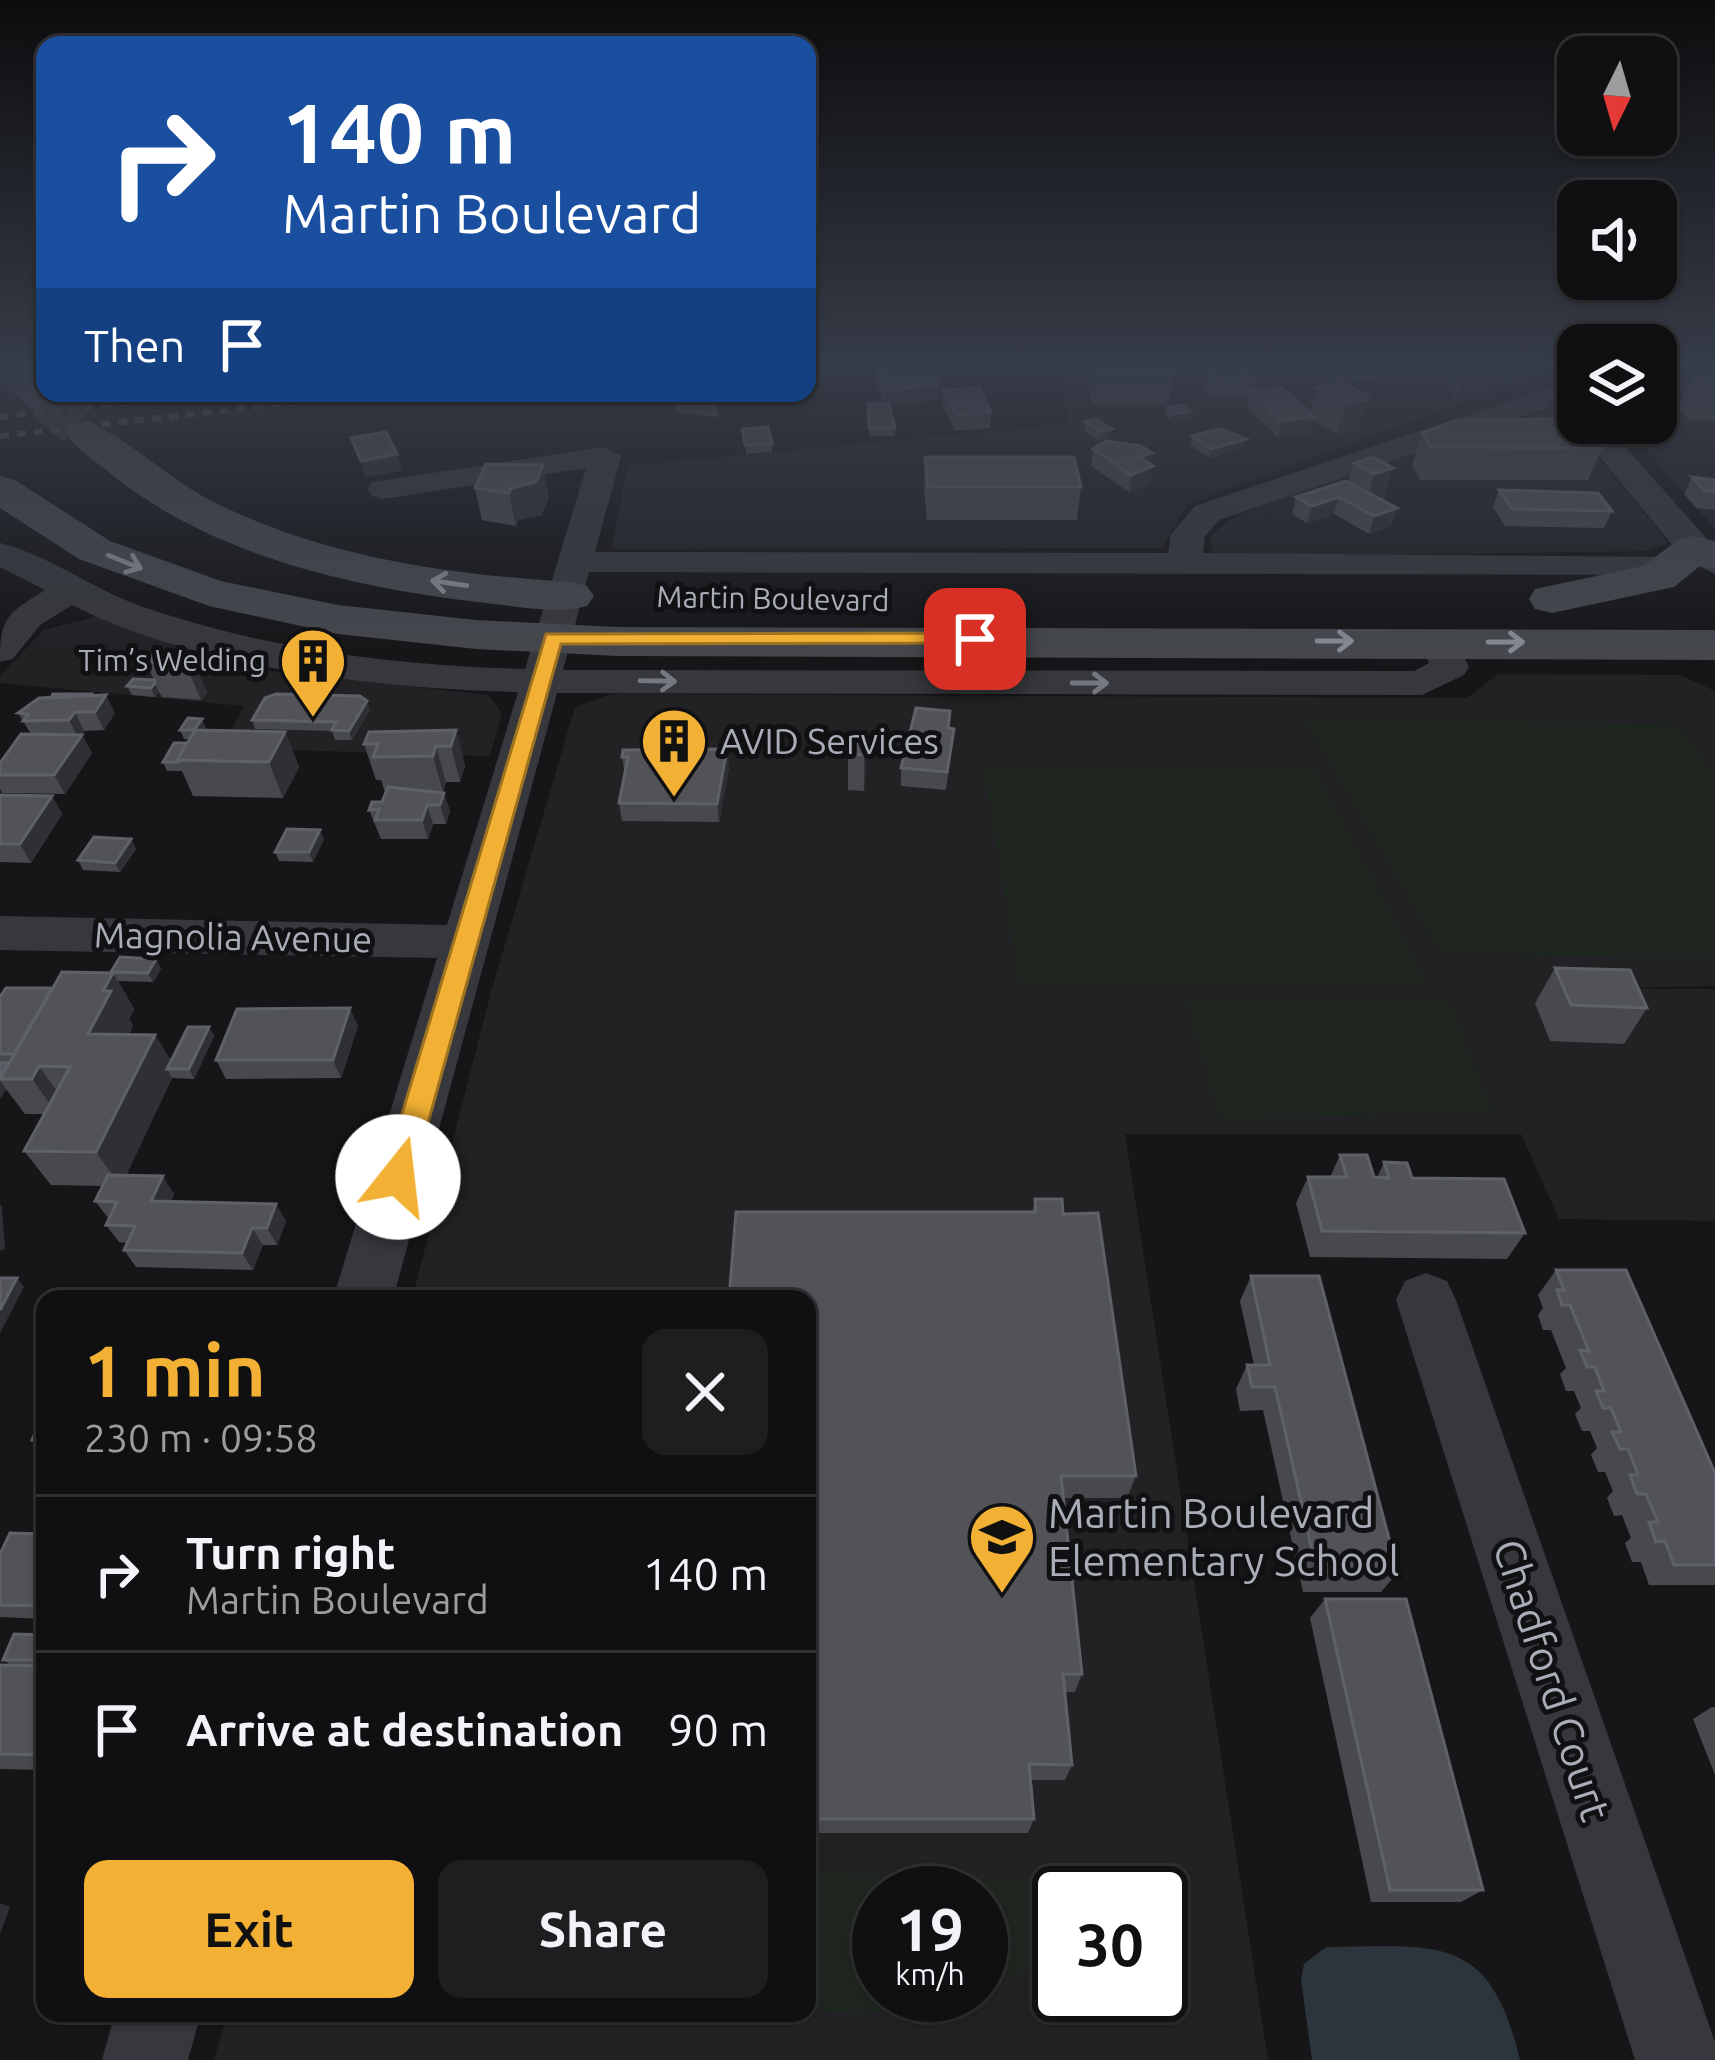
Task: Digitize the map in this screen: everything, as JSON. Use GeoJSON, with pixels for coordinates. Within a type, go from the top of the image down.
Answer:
{"type":"FeatureCollection","features":[{"type":"Feature","properties":{"kind":"main road","name":"Martin Boulevard"},"geometry":{"type":"LineString","coordinates":[[113,459],[177,503],[272,543],[559,619],[1445,654],[1574,642],[1715,645]]}},
{"type":"Feature","properties":{"kind":"main road","name":"Martin Boulevard"},"geometry":{"type":"LineString","coordinates":[[0,490],[65,537],[171,580],[362,623],[1047,601],[1552,598],[1715,602]]}},
{"type":"Feature","properties":{"kind":"main road"},"geometry":{"type":"LineString","coordinates":[[1552,598],[1634,584],[1700,559]]}},
{"type":"Feature","properties":{"kind":"main road"},"geometry":{"type":"LineString","coordinates":[[1574,642],[1694,663],[1715,671]]}},
{"type":"Feature","properties":{"kind":"street"},"geometry":{"type":"LineString","coordinates":[[383,489],[584,459]]}},
{"type":"Feature","properties":{"kind":"street"},"geometry":{"type":"LineString","coordinates":[[366,1290],[604,459]]}},
{"type":"Feature","properties":{"kind":"street"},"geometry":{"type":"LineString","coordinates":[[1184,564],[1188,534],[1208,513],[1377,459]]}},
{"type":"Feature","properties":{"kind":"street"},"geometry":{"type":"LineString","coordinates":[[1618,459],[1700,559],[1703,575],[1715,592]]}},
{"type":"Feature","properties":{"kind":"street"},"geometry":{"type":"LineString","coordinates":[[0,553],[69,591],[153,622],[244,647],[384,669],[559,619]]}},
{"type":"Feature","properties":{"kind":"street","name":"Martin Boulevard"},"geometry":{"type":"LineString","coordinates":[[559,619],[1184,564],[1700,559]]}},
{"type":"Feature","properties":{"kind":"street"},"geometry":{"type":"LineString","coordinates":[[0,650],[28,617],[69,591]]}},
{"type":"Feature","properties":{"kind":"street","name":"Magnolia Avenue"},"geometry":{"type":"LineString","coordinates":[[0,933],[466,942]]}},
{"type":"Feature","properties":{"kind":"street","name":"Chadford Court"},"geometry":{"type":"LineString","coordinates":[[1426,1300],[1678,2060]]}},
{"type":"Feature","properties":{"kind":"street"},"geometry":{"type":"LineString","coordinates":[[145,2060],[156,2022]]}},
{"type":"Feature","properties":{"kind":"shaded area"},"geometry":{"type":"Polygon","coordinates":[[[700,459],[1309,459],[1188,504],[1162,548],[611,549],[628,466],[700,459]]]}},
{"type":"Feature","properties":{"kind":"shaded area"},"geometry":{"type":"Polygon","coordinates":[[[1398,459],[1600,459],[1668,542],[1648,551],[1237,557],[1213,552],[1210,537],[1228,521],[1265,503],[1398,459]]]}},
{"type":"Feature","properties":{"kind":"shaded area"},"geometry":{"type":"Polygon","coordinates":[[[1655,459],[1715,459],[1715,529],[1655,459]]]}},
{"type":"Feature","properties":{"kind":"shaded area"},"geometry":{"type":"Polygon","coordinates":[[[98,616],[252,669],[488,695],[502,713],[490,756],[222,748],[244,706],[0,683],[0,676],[43,630],[98,616]]]}},
{"type":"Feature","properties":{"kind":"shaded area","name":"Martin Boulevard Elementary School"},"geometry":{"type":"Polygon","coordinates":[[[1498,674],[1680,675],[1715,691],[1715,986],[1595,988],[1715,989],[1715,1221],[1559,1219],[1521,1134],[1125,1134],[1268,2060],[214,2060],[225,2022],[816,2022],[816,1290],[414,1290],[491,992],[575,707],[612,694],[1467,698],[1498,674]]]}},
{"type":"Feature","properties":{"kind":"shaded area"},"geometry":{"type":"Polygon","coordinates":[[[1303,717],[1679,725],[1715,777],[1715,958],[1441,954],[1303,717]]]}},
{"type":"Feature","properties":{"kind":"shaded area"},"geometry":{"type":"Polygon","coordinates":[[[983,766],[1315,768],[1427,982],[1019,985],[983,766]]]}},
{"type":"Feature","properties":{"kind":"shaded area"},"geometry":{"type":"Polygon","coordinates":[[[1186,1001],[1450,1001],[1493,1112],[1220,1119],[1186,1001]]]}},
{"type":"Feature","properties":{"kind":"shaded area"},"geometry":{"type":"Polygon","coordinates":[[[816,1873],[852,1874],[852,2013],[816,2011],[816,1873]]]}},
{"type":"Feature","properties":{"kind":"shaded area"},"geometry":{"type":"Polygon","coordinates":[[[1008,1878],[1031,1879],[1032,1969],[1008,1978],[1008,1878]]]}},
{"type":"Feature","properties":{"kind":"shaded area"},"geometry":{"type":"Polygon","coordinates":[[[1326,1947],[1429,1949],[1475,1968],[1493,1989],[1508,2019],[1520,2060],[1312,2060],[1301,1980],[1304,1964],[1326,1947]]]}},
{"type":"Feature","properties":{"kind":"building"},"geometry":{"type":"Polygon","coordinates":[[[925,459],[1074,459],[1081,487],[928,487],[925,459]]]}},
{"type":"Feature","properties":{"kind":"building"},"geometry":{"type":"Polygon","coordinates":[[[1108,459],[1142,459],[1153,466],[1131,475],[1108,459]]]}},
{"type":"Feature","properties":{"kind":"building"},"geometry":{"type":"Polygon","coordinates":[[[1376,459],[1393,468],[1374,474],[1354,463],[1376,459]]]}},
{"type":"Feature","properties":{"kind":"building"},"geometry":{"type":"Polygon","coordinates":[[[486,464],[543,465],[536,482],[511,488],[509,493],[475,488],[486,464]]]}},
{"type":"Feature","properties":{"kind":"building"},"geometry":{"type":"Polygon","coordinates":[[[1692,477],[1715,480],[1715,492],[1705,491],[1692,477]]]}},
{"type":"Feature","properties":{"kind":"building"},"geometry":{"type":"Polygon","coordinates":[[[1346,481],[1397,508],[1374,516],[1339,497],[1312,506],[1296,497],[1346,481]]]}},
{"type":"Feature","properties":{"kind":"building"},"geometry":{"type":"Polygon","coordinates":[[[1499,490],[1598,493],[1612,511],[1512,509],[1499,490]]]}},
{"type":"Feature","properties":{"kind":"building"},"geometry":{"type":"Polygon","coordinates":[[[152,655],[192,658],[186,665],[146,662],[152,655]]]}},
{"type":"Feature","properties":{"kind":"building"},"geometry":{"type":"Polygon","coordinates":[[[133,679],[155,683],[151,688],[127,686],[133,679]]]}},
{"type":"Feature","properties":{"kind":"building","name":"Tim’s Welding"},"geometry":{"type":"Polygon","coordinates":[[[276,694],[360,696],[367,701],[349,731],[332,730],[336,722],[252,720],[265,698],[276,694]]]}},
{"type":"Feature","properties":{"kind":"building"},"geometry":{"type":"Polygon","coordinates":[[[106,695],[95,712],[75,712],[69,720],[23,721],[28,714],[18,713],[39,698],[106,695]]]}},
{"type":"Feature","properties":{"kind":"building"},"geometry":{"type":"Polygon","coordinates":[[[916,708],[950,711],[948,728],[954,729],[947,772],[901,768],[916,708]]]}},
{"type":"Feature","properties":{"kind":"building"},"geometry":{"type":"Polygon","coordinates":[[[188,718],[202,719],[194,730],[180,730],[188,718]]]}},
{"type":"Feature","properties":{"kind":"building"},"geometry":{"type":"Polygon","coordinates":[[[195,730],[285,732],[269,762],[177,760],[195,730]]]}},
{"type":"Feature","properties":{"kind":"building"},"geometry":{"type":"Polygon","coordinates":[[[456,730],[451,746],[436,746],[433,756],[373,757],[378,744],[364,744],[369,732],[456,730]]]}},
{"type":"Feature","properties":{"kind":"building"},"geometry":{"type":"Polygon","coordinates":[[[21,734],[82,735],[54,775],[0,775],[0,763],[21,734]]]}},
{"type":"Feature","properties":{"kind":"building"},"geometry":{"type":"Polygon","coordinates":[[[850,739],[866,740],[864,755],[848,754],[850,739]]]}},
{"type":"Feature","properties":{"kind":"building"},"geometry":{"type":"Polygon","coordinates":[[[174,743],[187,743],[178,762],[163,762],[174,743]]]}},
{"type":"Feature","properties":{"kind":"building","name":"AVID Services"},"geometry":{"type":"Polygon","coordinates":[[[727,749],[717,804],[619,803],[628,757],[622,757],[623,750],[727,749]]]}},
{"type":"Feature","properties":{"kind":"building"},"geometry":{"type":"Polygon","coordinates":[[[388,787],[444,793],[440,805],[427,805],[422,820],[375,820],[379,809],[369,810],[372,802],[382,802],[388,787]]]}},
{"type":"Feature","properties":{"kind":"building"},"geometry":{"type":"Polygon","coordinates":[[[0,795],[52,796],[20,844],[0,844],[0,795]]]}},
{"type":"Feature","properties":{"kind":"building"},"geometry":{"type":"Polygon","coordinates":[[[287,829],[320,830],[309,852],[275,852],[287,829]]]}},
{"type":"Feature","properties":{"kind":"building"},"geometry":{"type":"Polygon","coordinates":[[[94,837],[131,839],[115,863],[78,860],[94,837]]]}},
{"type":"Feature","properties":{"kind":"building"},"geometry":{"type":"Polygon","coordinates":[[[120,957],[156,959],[148,973],[111,972],[120,957]]]}},
{"type":"Feature","properties":{"kind":"building"},"geometry":{"type":"Polygon","coordinates":[[[1555,968],[1630,970],[1647,1008],[1571,1005],[1555,968]]]}},
{"type":"Feature","properties":{"kind":"building"},"geometry":{"type":"Polygon","coordinates":[[[62,972],[113,973],[103,991],[111,991],[88,1034],[155,1035],[96,1152],[24,1151],[70,1067],[39,1066],[32,1079],[0,1079],[62,972]]]}},
{"type":"Feature","properties":{"kind":"building"},"geometry":{"type":"Polygon","coordinates":[[[6,988],[52,988],[14,1054],[0,1054],[0,997],[6,988]]]}},
{"type":"Feature","properties":{"kind":"building"},"geometry":{"type":"Polygon","coordinates":[[[350,1008],[333,1060],[216,1060],[237,1009],[350,1008]]]}},
{"type":"Feature","properties":{"kind":"building"},"geometry":{"type":"Polygon","coordinates":[[[188,1027],[209,1027],[189,1069],[167,1069],[188,1027]]]}},
{"type":"Feature","properties":{"kind":"building"},"geometry":{"type":"Polygon","coordinates":[[[1340,1155],[1367,1155],[1374,1177],[1389,1178],[1384,1162],[1407,1163],[1412,1178],[1504,1179],[1525,1233],[1322,1231],[1308,1177],[1347,1177],[1340,1155]]]}},
{"type":"Feature","properties":{"kind":"building"},"geometry":{"type":"Polygon","coordinates":[[[108,1175],[163,1176],[151,1201],[276,1204],[267,1228],[252,1228],[242,1253],[124,1250],[135,1226],[106,1225],[117,1202],[95,1201],[108,1175]]]}},
{"type":"Feature","properties":{"kind":"building"},"geometry":{"type":"Polygon","coordinates":[[[1035,1199],[1062,1199],[1063,1214],[1098,1213],[1136,1476],[1061,1476],[1082,1674],[1063,1674],[1072,1765],[1029,1764],[1034,1819],[816,1819],[816,1290],[730,1290],[736,1212],[1036,1212],[1035,1199]]]}},
{"type":"Feature","properties":{"kind":"building"},"geometry":{"type":"Polygon","coordinates":[[[1556,1270],[1626,1270],[1715,1473],[1715,1565],[1674,1565],[1665,1541],[1656,1542],[1649,1522],[1658,1522],[1646,1494],[1637,1494],[1630,1475],[1638,1475],[1628,1449],[1620,1449],[1612,1432],[1621,1432],[1611,1408],[1603,1408],[1596,1391],[1604,1391],[1595,1367],[1587,1367],[1580,1350],[1589,1351],[1570,1305],[1562,1305],[1557,1290],[1564,1290],[1556,1270]]]}},
{"type":"Feature","properties":{"kind":"building"},"geometry":{"type":"Polygon","coordinates":[[[1251,1276],[1319,1276],[1398,1572],[1317,1572],[1275,1387],[1252,1387],[1247,1365],[1270,1365],[1251,1276]]]}},
{"type":"Feature","properties":{"kind":"building"},"geometry":{"type":"Polygon","coordinates":[[[0,1278],[17,1278],[0,1310],[0,1278]]]}},
{"type":"Feature","properties":{"kind":"building"},"geometry":{"type":"Polygon","coordinates":[[[10,1533],[36,1534],[36,1606],[0,1605],[0,1554],[10,1533]]]}},
{"type":"Feature","properties":{"kind":"building"},"geometry":{"type":"Polygon","coordinates":[[[1325,1599],[1406,1599],[1483,1890],[1390,1890],[1325,1599]]]}},
{"type":"Feature","properties":{"kind":"building"},"geometry":{"type":"Polygon","coordinates":[[[14,1634],[36,1635],[36,1660],[3,1660],[14,1634]]]}},
{"type":"Feature","properties":{"kind":"building"},"geometry":{"type":"Polygon","coordinates":[[[0,1665],[36,1666],[36,1755],[0,1754],[0,1665]]]}},
{"type":"Feature","properties":{"kind":"place","name":"Tim’s Welding"},"geometry":{"type":"Point","coordinates":[313,720]}},
{"type":"Feature","properties":{"kind":"place","name":"AVID Services"},"geometry":{"type":"Point","coordinates":[674,800]}},
{"type":"Feature","properties":{"kind":"place","name":"Martin Boulevard Elementary School"},"geometry":{"type":"Point","coordinates":[1002,1596]}},
{"type":"Feature","properties":{"kind":"route"},"geometry":{"type":"LineString","coordinates":[[398,1177],[553,638],[975,639]]}}]}
